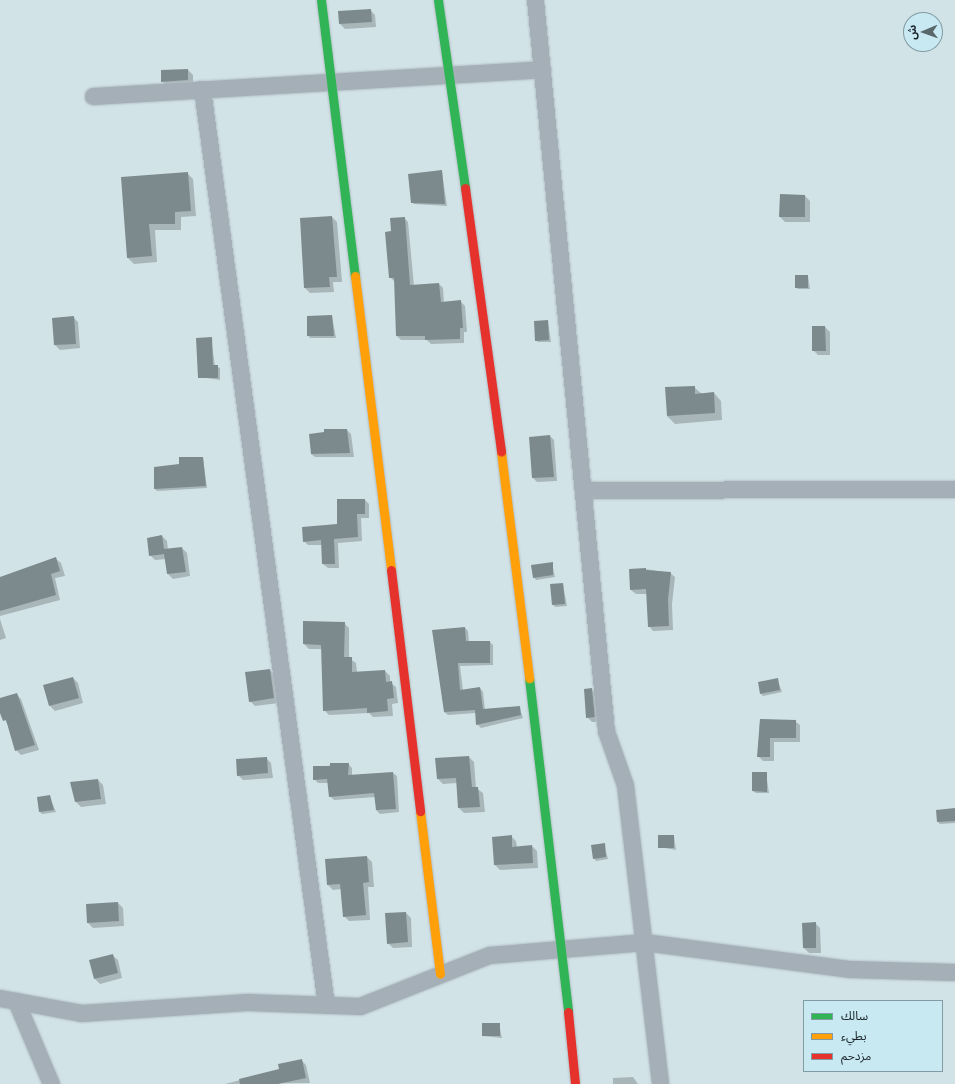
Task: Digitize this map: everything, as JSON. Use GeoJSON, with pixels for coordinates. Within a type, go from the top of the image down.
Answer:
{"type":"FeatureCollection","features":[{"type":"Feature","properties":{"kind":"street"},"geometry":{"type":"LineString","coordinates":[[321,0],[440,974]]}},
{"type":"Feature","properties":{"kind":"street"},"geometry":{"type":"LineString","coordinates":[[438,0],[493,387],[562,949],[575,1084]]}},
{"type":"Feature","properties":{"kind":"street"},"geometry":{"type":"LineString","coordinates":[[535,0],[606,731],[626,785],[660,1084]]}},
{"type":"Feature","properties":{"kind":"street"},"geometry":{"type":"LineString","coordinates":[[94,96],[542,70]]}},
{"type":"Feature","properties":{"kind":"street"},"geometry":{"type":"LineString","coordinates":[[202,89],[326,1005]]}},
{"type":"Feature","properties":{"kind":"street"},"geometry":{"type":"LineString","coordinates":[[583,490],[955,489]]}},
{"type":"Feature","properties":{"kind":"street"},"geometry":{"type":"LineString","coordinates":[[8,1000],[81,1013],[247,1002],[360,1006],[489,955],[644,942],[850,969],[955,972]]}},
{"type":"Feature","properties":{"kind":"street"},"geometry":{"type":"LineString","coordinates":[[8,1000],[51,1084]]}},
{"type":"Feature","properties":{"kind":"building"},"geometry":{"type":"Polygon","coordinates":[[[371,9],[372,22],[339,24],[338,11],[371,9]]]}},
{"type":"Feature","properties":{"kind":"building"},"geometry":{"type":"Polygon","coordinates":[[[188,69],[188,80],[161,82],[161,70],[188,69]]]}},
{"type":"Feature","properties":{"kind":"building"},"geometry":{"type":"Polygon","coordinates":[[[442,170],[445,204],[411,203],[408,174],[442,170]]]}},
{"type":"Feature","properties":{"kind":"building"},"geometry":{"type":"Polygon","coordinates":[[[188,172],[191,211],[175,212],[175,224],[149,224],[152,256],[127,258],[121,177],[188,172]]]}},
{"type":"Feature","properties":{"kind":"building"},"geometry":{"type":"Polygon","coordinates":[[[780,194],[805,195],[805,217],[779,217],[780,194]]]}},
{"type":"Feature","properties":{"kind":"building"},"geometry":{"type":"Polygon","coordinates":[[[332,216],[337,277],[329,277],[330,287],[304,288],[300,218],[332,216]]]}},
{"type":"Feature","properties":{"kind":"building"},"geometry":{"type":"Polygon","coordinates":[[[405,217],[410,285],[439,283],[441,302],[461,300],[463,328],[460,328],[460,339],[425,340],[425,336],[396,336],[394,278],[389,278],[385,232],[391,231],[390,218],[405,217]]]}},
{"type":"Feature","properties":{"kind":"building"},"geometry":{"type":"Polygon","coordinates":[[[795,275],[808,275],[808,288],[795,288],[795,275]]]}},
{"type":"Feature","properties":{"kind":"building"},"geometry":{"type":"Polygon","coordinates":[[[332,315],[334,336],[307,336],[307,316],[332,315]]]}},
{"type":"Feature","properties":{"kind":"building"},"geometry":{"type":"Polygon","coordinates":[[[74,316],[76,344],[54,345],[52,318],[74,316]]]}},
{"type":"Feature","properties":{"kind":"building"},"geometry":{"type":"Polygon","coordinates":[[[548,320],[549,340],[535,341],[534,321],[548,320]]]}},
{"type":"Feature","properties":{"kind":"building"},"geometry":{"type":"Polygon","coordinates":[[[812,326],[825,326],[826,351],[812,351],[812,326]]]}},
{"type":"Feature","properties":{"kind":"building"},"geometry":{"type":"Polygon","coordinates":[[[212,337],[213,365],[218,365],[218,378],[198,378],[196,338],[212,337]]]}},
{"type":"Feature","properties":{"kind":"building"},"geometry":{"type":"Polygon","coordinates":[[[695,386],[695,394],[714,392],[715,413],[667,416],[665,387],[695,386]]]}},
{"type":"Feature","properties":{"kind":"building"},"geometry":{"type":"Polygon","coordinates":[[[324,429],[347,429],[350,453],[311,454],[309,434],[324,432],[324,429]]]}},
{"type":"Feature","properties":{"kind":"building"},"geometry":{"type":"Polygon","coordinates":[[[550,435],[554,477],[532,478],[529,437],[550,435]]]}},
{"type":"Feature","properties":{"kind":"building"},"geometry":{"type":"Polygon","coordinates":[[[179,457],[203,457],[206,486],[154,489],[154,467],[179,464],[179,457]]]}},
{"type":"Feature","properties":{"kind":"building"},"geometry":{"type":"Polygon","coordinates":[[[337,499],[365,499],[365,514],[357,514],[358,537],[334,539],[335,564],[322,564],[321,540],[303,542],[302,527],[337,524],[337,499]]]}},
{"type":"Feature","properties":{"kind":"building"},"geometry":{"type":"Polygon","coordinates":[[[162,535],[164,549],[182,547],[186,572],[167,574],[164,554],[149,556],[147,538],[162,535]]]}},
{"type":"Feature","properties":{"kind":"building"},"geometry":{"type":"Polygon","coordinates":[[[56,557],[60,571],[51,574],[56,595],[0,611],[0,577],[56,557]]]}},
{"type":"Feature","properties":{"kind":"building"},"geometry":{"type":"Polygon","coordinates":[[[553,562],[553,575],[533,578],[531,565],[553,562]]]}},
{"type":"Feature","properties":{"kind":"building"},"geometry":{"type":"Polygon","coordinates":[[[646,568],[646,570],[671,572],[668,599],[669,626],[648,627],[646,589],[630,590],[629,569],[646,568]]]}},
{"type":"Feature","properties":{"kind":"building"},"geometry":{"type":"Polygon","coordinates":[[[563,583],[565,604],[552,605],[550,584],[563,583]]]}},
{"type":"Feature","properties":{"kind":"building"},"geometry":{"type":"Polygon","coordinates":[[[303,621],[345,622],[344,657],[352,657],[352,672],[385,670],[386,682],[392,681],[394,698],[387,699],[388,711],[367,713],[367,708],[323,711],[321,645],[303,644],[303,621]]]}},
{"type":"Feature","properties":{"kind":"building"},"geometry":{"type":"Polygon","coordinates":[[[465,627],[466,641],[490,641],[490,663],[458,663],[460,690],[480,687],[483,709],[520,706],[521,715],[476,725],[475,710],[444,712],[432,630],[465,627]]]}},
{"type":"Feature","properties":{"kind":"building"},"geometry":{"type":"Polygon","coordinates":[[[270,669],[274,698],[249,702],[245,672],[270,669]]]}},
{"type":"Feature","properties":{"kind":"building"},"geometry":{"type":"Polygon","coordinates":[[[73,677],[79,698],[49,706],[43,685],[73,677]]]}},
{"type":"Feature","properties":{"kind":"building"},"geometry":{"type":"Polygon","coordinates":[[[778,678],[780,690],[760,694],[758,682],[778,678]]]}},
{"type":"Feature","properties":{"kind":"building"},"geometry":{"type":"Polygon","coordinates":[[[592,688],[595,717],[586,718],[584,689],[592,688]]]}},
{"type":"Feature","properties":{"kind":"building"},"geometry":{"type":"Polygon","coordinates":[[[17,693],[35,745],[15,751],[6,720],[3,721],[0,713],[0,698],[17,693]]]}},
{"type":"Feature","properties":{"kind":"building"},"geometry":{"type":"Polygon","coordinates":[[[760,719],[796,720],[796,738],[770,738],[770,757],[757,757],[760,719]]]}},
{"type":"Feature","properties":{"kind":"building"},"geometry":{"type":"Polygon","coordinates":[[[469,756],[472,787],[478,787],[480,807],[458,808],[456,778],[437,779],[435,758],[469,756]]]}},
{"type":"Feature","properties":{"kind":"building"},"geometry":{"type":"Polygon","coordinates":[[[267,757],[268,773],[237,776],[236,759],[267,757]]]}},
{"type":"Feature","properties":{"kind":"building"},"geometry":{"type":"Polygon","coordinates":[[[330,763],[349,763],[348,775],[393,772],[396,809],[376,810],[374,793],[329,797],[327,779],[313,780],[313,766],[330,766],[330,763]]]}},
{"type":"Feature","properties":{"kind":"building"},"geometry":{"type":"Polygon","coordinates":[[[752,772],[767,772],[767,792],[752,791],[752,772]]]}},
{"type":"Feature","properties":{"kind":"building"},"geometry":{"type":"Polygon","coordinates":[[[98,779],[101,799],[75,802],[70,782],[98,779]]]}},
{"type":"Feature","properties":{"kind":"building"},"geometry":{"type":"Polygon","coordinates":[[[50,795],[54,810],[39,812],[37,797],[50,795]]]}},
{"type":"Feature","properties":{"kind":"building"},"geometry":{"type":"Polygon","coordinates":[[[955,808],[955,821],[937,822],[936,810],[955,808]]]}},
{"type":"Feature","properties":{"kind":"building"},"geometry":{"type":"Polygon","coordinates":[[[512,835],[512,847],[532,845],[533,863],[494,865],[492,837],[512,835]]]}},
{"type":"Feature","properties":{"kind":"building"},"geometry":{"type":"Polygon","coordinates":[[[658,835],[674,835],[674,848],[658,848],[658,835]]]}},
{"type":"Feature","properties":{"kind":"building"},"geometry":{"type":"Polygon","coordinates":[[[605,843],[606,857],[593,859],[591,845],[605,843]]]}},
{"type":"Feature","properties":{"kind":"building"},"geometry":{"type":"Polygon","coordinates":[[[367,856],[369,882],[363,883],[366,915],[343,917],[340,884],[327,885],[325,859],[367,856]]]}},
{"type":"Feature","properties":{"kind":"building"},"geometry":{"type":"Polygon","coordinates":[[[118,902],[119,921],[87,923],[86,904],[118,902]]]}},
{"type":"Feature","properties":{"kind":"building"},"geometry":{"type":"Polygon","coordinates":[[[406,912],[408,942],[387,944],[385,913],[406,912]]]}},
{"type":"Feature","properties":{"kind":"building"},"geometry":{"type":"Polygon","coordinates":[[[816,922],[816,948],[803,948],[802,923],[816,922]]]}},
{"type":"Feature","properties":{"kind":"building"},"geometry":{"type":"Polygon","coordinates":[[[113,954],[118,973],[94,979],[89,960],[113,954]]]}},
{"type":"Feature","properties":{"kind":"building"},"geometry":{"type":"Polygon","coordinates":[[[482,1023],[500,1023],[500,1036],[482,1036],[482,1023]]]}},
{"type":"Feature","properties":{"kind":"building"},"geometry":{"type":"Polygon","coordinates":[[[302,1059],[306,1078],[278,1084],[240,1084],[239,1079],[279,1069],[278,1064],[302,1059]]]}},
{"type":"Feature","properties":{"kind":"traffic: fast"},"geometry":{"type":"LineString","coordinates":[[321,0],[355,276]]}},
{"type":"Feature","properties":{"kind":"traffic: fast"},"geometry":{"type":"LineString","coordinates":[[438,0],[465,188]]}},
{"type":"Feature","properties":{"kind":"traffic: fast"},"geometry":{"type":"LineString","coordinates":[[529,678],[568,1012]]}},
{"type":"Feature","properties":{"kind":"traffic: slow"},"geometry":{"type":"LineString","coordinates":[[355,276],[391,570]]}},
{"type":"Feature","properties":{"kind":"traffic: slow"},"geometry":{"type":"LineString","coordinates":[[501,452],[529,678]]}},
{"type":"Feature","properties":{"kind":"traffic: slow"},"geometry":{"type":"LineString","coordinates":[[420,811],[440,974]]}},
{"type":"Feature","properties":{"kind":"traffic: jam"},"geometry":{"type":"LineString","coordinates":[[465,188],[501,452]]}},
{"type":"Feature","properties":{"kind":"traffic: jam"},"geometry":{"type":"LineString","coordinates":[[391,570],[420,811]]}},
{"type":"Feature","properties":{"kind":"traffic: jam"},"geometry":{"type":"LineString","coordinates":[[568,1012],[575,1084]]}}]}
